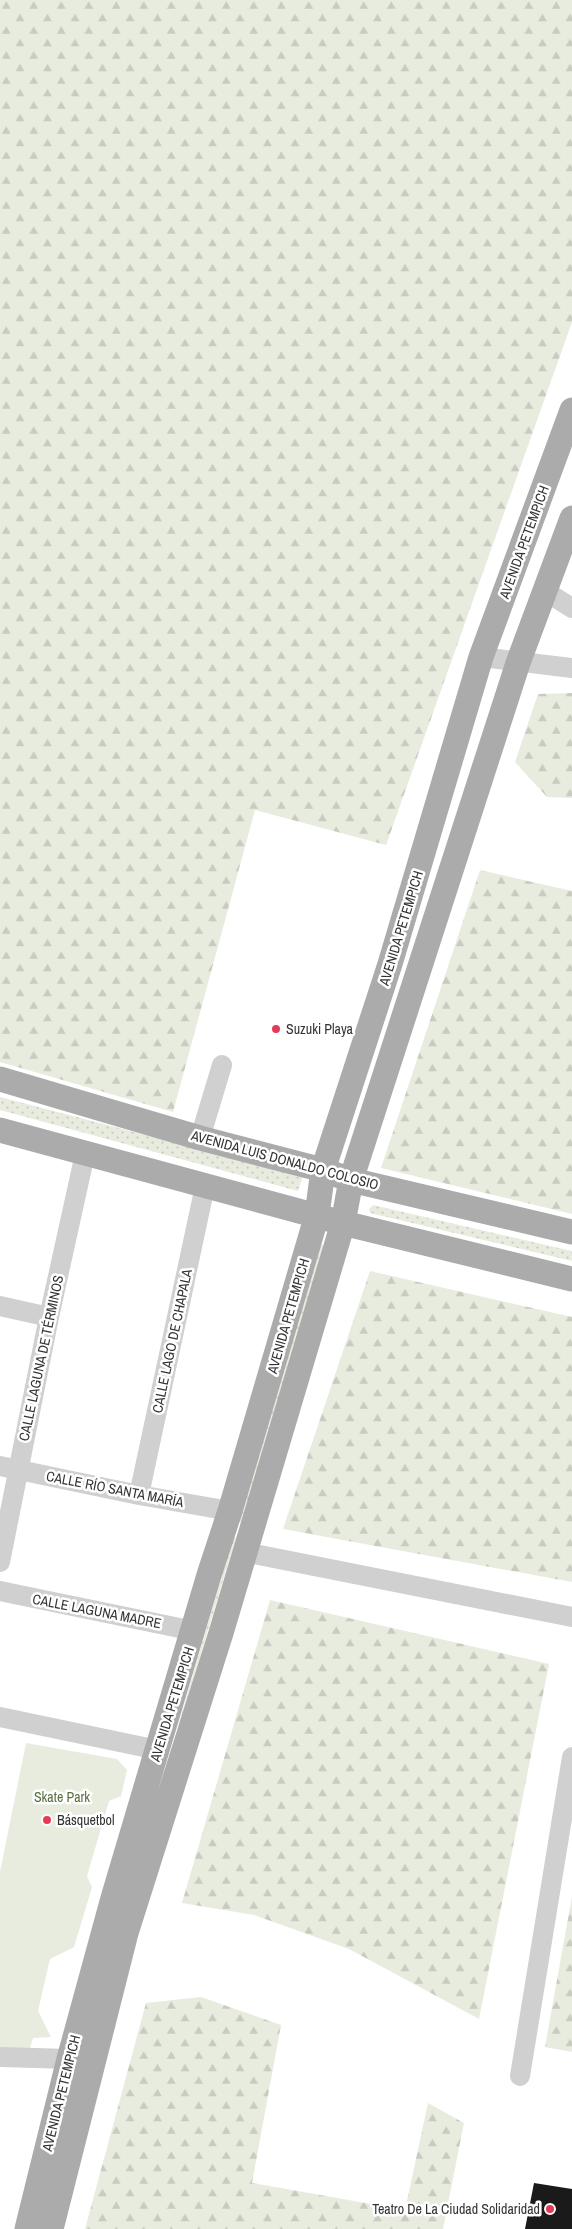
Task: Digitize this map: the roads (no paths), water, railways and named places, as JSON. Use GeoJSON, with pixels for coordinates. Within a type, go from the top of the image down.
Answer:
{"type":"FeatureCollection","features":[{"type":"Feature","properties":{"kind":"main road","name":"AVENIDA PETEMPICH"},"geometry":{"type":"LineString","coordinates":[[27,2229],[69,2059],[113,1898],[317,1215],[323,1170],[390,964],[481,657],[572,410]]}},
{"type":"Feature","properties":{"kind":"main road","name":"AVENIDA PETEMPICH"},"geometry":{"type":"LineString","coordinates":[[52,2229],[126,1933],[221,1633],[343,1223],[351,1180],[518,663],[572,518]]}},
{"type":"Feature","properties":{"kind":"main road","name":"AVENIDA LUIS DONALDO COLOSIO"},"geometry":{"type":"LineString","coordinates":[[0,1079],[200,1138],[323,1170],[351,1180],[572,1232]]}},
{"type":"Feature","properties":{"kind":"main road"},"geometry":{"type":"LineString","coordinates":[[0,1130],[343,1223],[572,1280]]}},
{"type":"Feature","properties":{"kind":"street"},"geometry":{"type":"LineString","coordinates":[[546,591],[572,608]]}},
{"type":"Feature","properties":{"kind":"street"},"geometry":{"type":"LineString","coordinates":[[481,657],[518,663],[572,668]]}},
{"type":"Feature","properties":{"kind":"street"},"geometry":{"type":"LineString","coordinates":[[200,1138],[222,1065]]}},
{"type":"Feature","properties":{"kind":"street","name":"CALLE LAGUNA DE TÉRMINOS"},"geometry":{"type":"LineString","coordinates":[[0,1562],[9,1468],[49,1317],[84,1154]]}},
{"type":"Feature","properties":{"kind":"street","name":"CALLE LAGO DE CHAPALA"},"geometry":{"type":"LineString","coordinates":[[139,1495],[206,1186]]}},
{"type":"Feature","properties":{"kind":"street"},"geometry":{"type":"LineString","coordinates":[[0,1306],[49,1317]]}},
{"type":"Feature","properties":{"kind":"street","name":"CALLE RÍO SANTA MARÍA"},"geometry":{"type":"LineString","coordinates":[[9,1468],[139,1495],[230,1511]]}},
{"type":"Feature","properties":{"kind":"street"},"geometry":{"type":"LineString","coordinates":[[244,1552],[572,1617]]}},
{"type":"Feature","properties":{"kind":"street","name":"CALLE LAGUNA MADRE"},"geometry":{"type":"LineString","coordinates":[[0,1592],[194,1631]]}},
{"type":"Feature","properties":{"kind":"street"},"geometry":{"type":"LineString","coordinates":[[0,1717],[158,1750]]}},
{"type":"Feature","properties":{"kind":"street"},"geometry":{"type":"LineString","coordinates":[[520,2076],[572,1756]]}},
{"type":"Feature","properties":{"kind":"street"},"geometry":{"type":"LineString","coordinates":[[0,2057],[69,2059]]}},
{"type":"Feature","properties":{"kind":"place","name":"Suzuki Playa"},"geometry":{"type":"Point","coordinates":[276,1029]}},
{"type":"Feature","properties":{"kind":"place","name":"Básquetbol"},"geometry":{"type":"Point","coordinates":[47,1820]}},
{"type":"Feature","properties":{"kind":"place","name":"Teatro De La Ciudad Solidaridad"},"geometry":{"type":"Point","coordinates":[550,2209]}},
{"type":"Feature","properties":{"kind":"park label","name":"Skate Park"},"geometry":{"type":"Point","coordinates":[62,1797]}}]}
